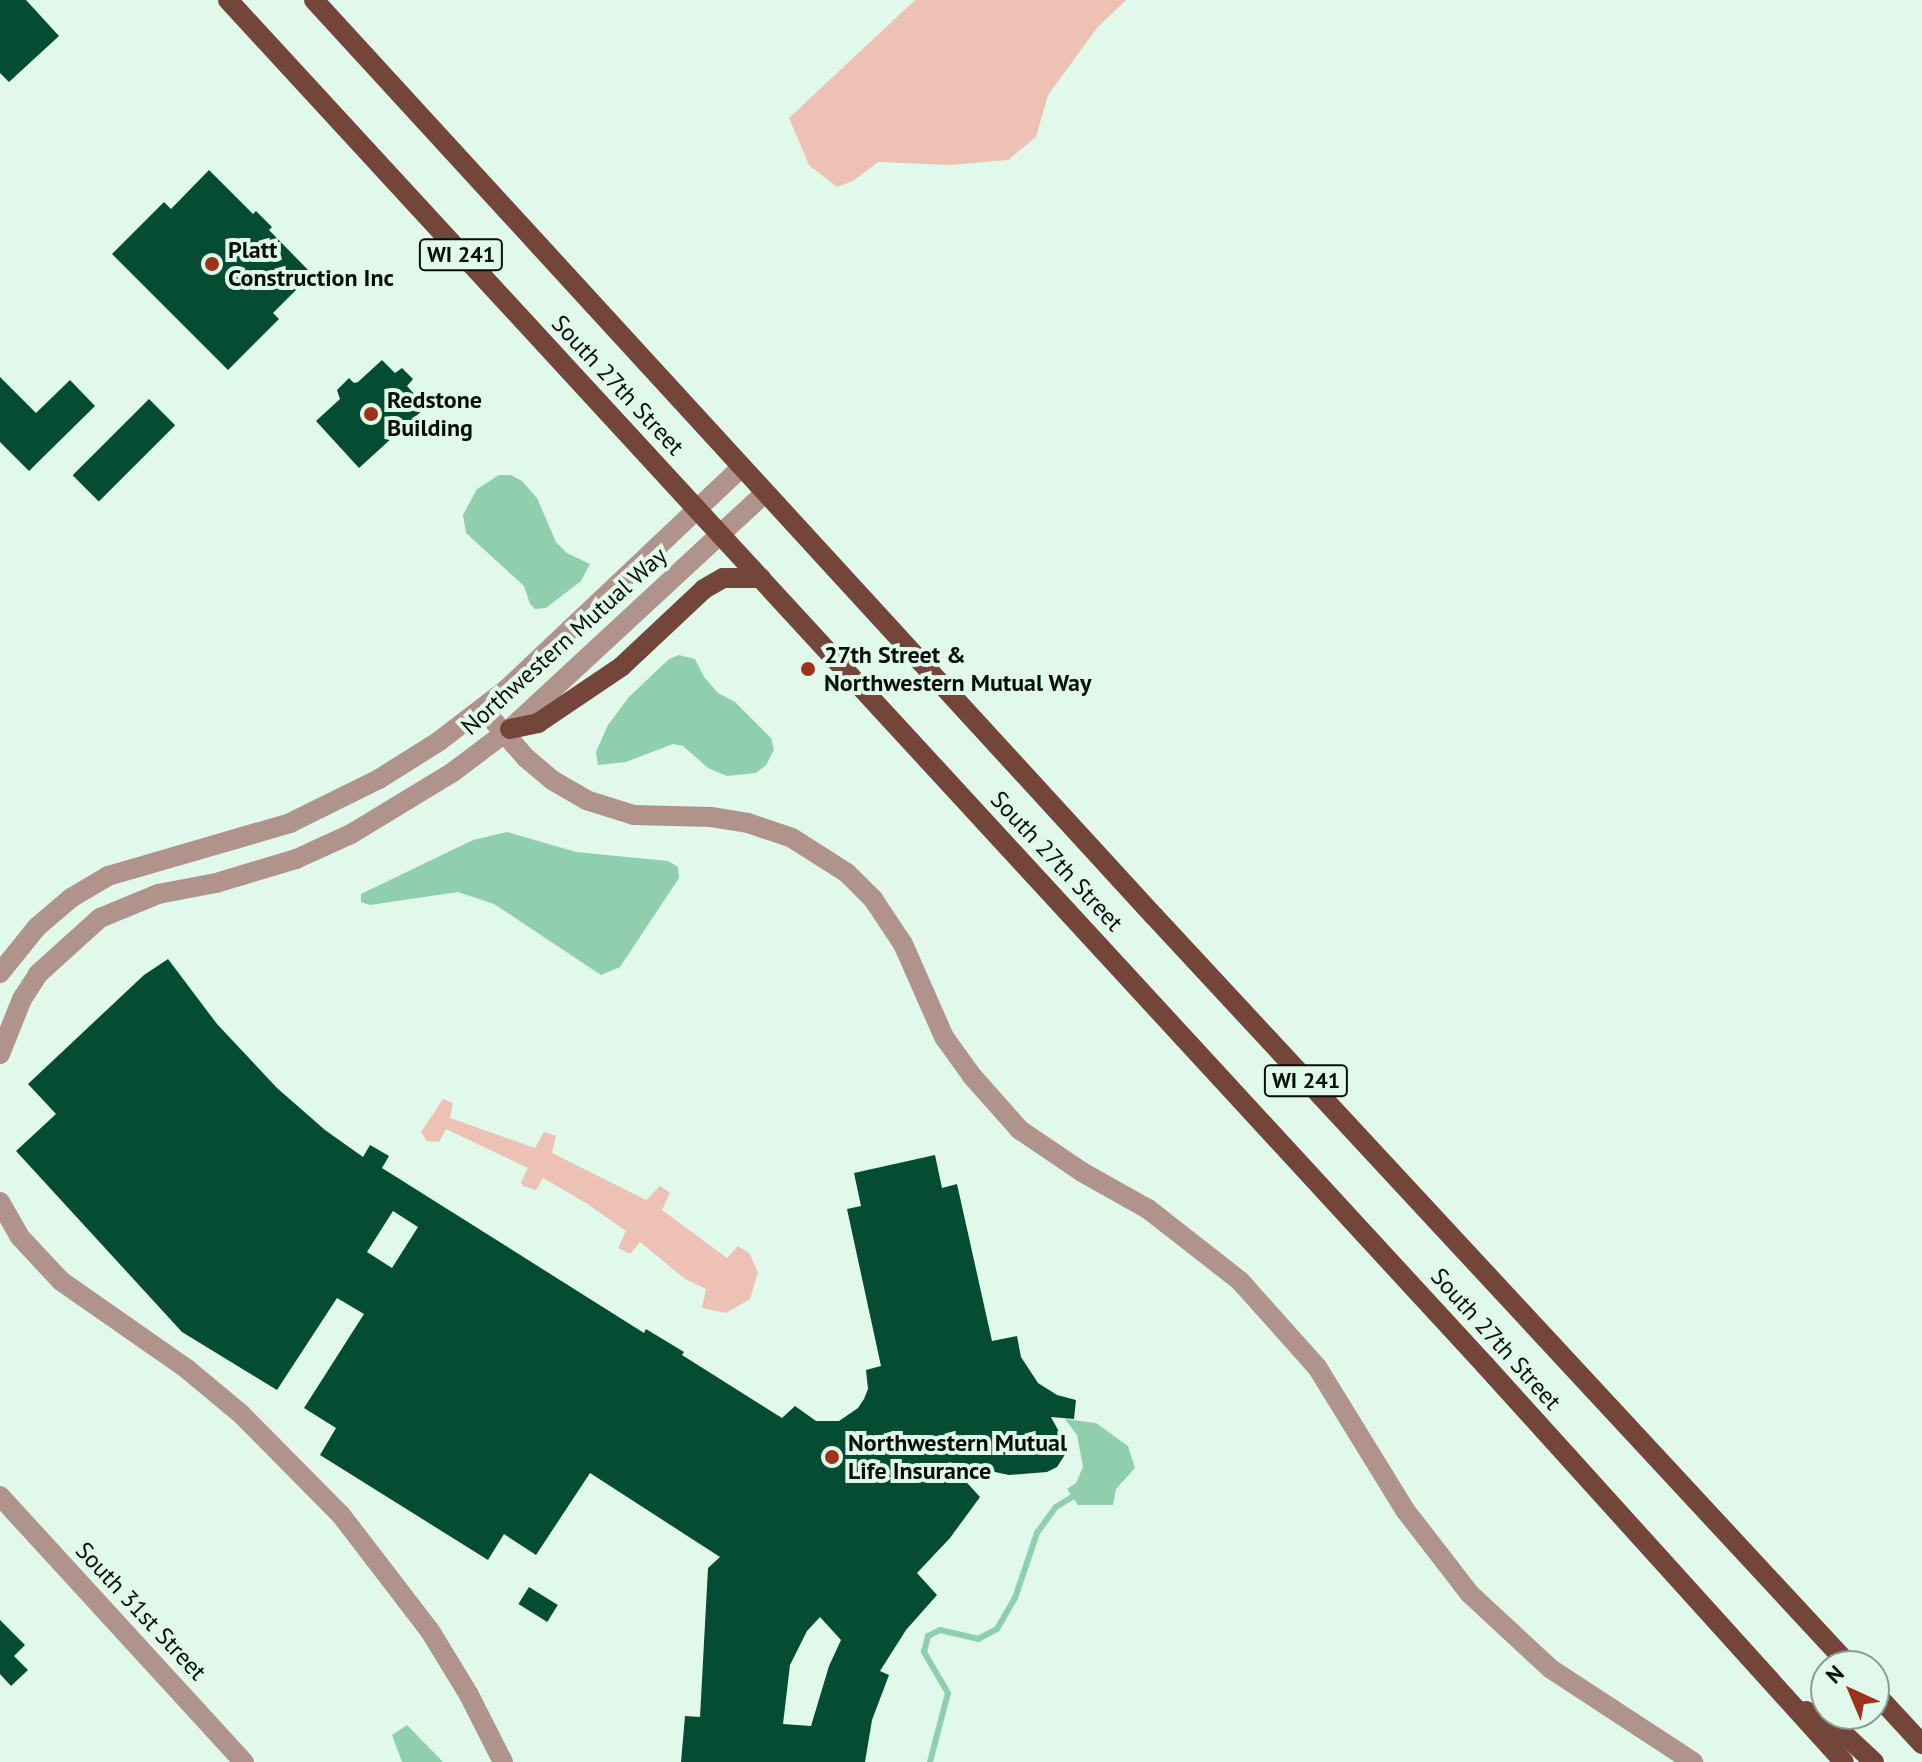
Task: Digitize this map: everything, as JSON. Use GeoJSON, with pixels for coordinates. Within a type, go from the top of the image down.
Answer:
{"type":"FeatureCollection","features":[{"type":"Feature","properties":{"kind":"main road","name":"South 27th Street"},"geometry":{"type":"LineString","coordinates":[[228,0],[1474,1353],[1844,1762]]}},
{"type":"Feature","properties":{"kind":"main road","name":"South 27th Street"},"geometry":{"type":"LineString","coordinates":[[314,0],[765,493],[1835,1650]]}},
{"type":"Feature","properties":{"kind":"main road"},"geometry":{"type":"LineString","coordinates":[[507,732],[538,723],[621,667],[704,589],[723,578],[761,578]]}},
{"type":"Feature","properties":{"kind":"main road"},"geometry":{"type":"LineString","coordinates":[[1788,1701],[1844,1734],[1874,1762]]}},
{"type":"Feature","properties":{"kind":"main road"},"geometry":{"type":"LineString","coordinates":[[1890,1709],[1922,1744]]}},
{"type":"Feature","properties":{"kind":"street","name":"Northwestern Mutual Way"},"geometry":{"type":"LineString","coordinates":[[0,973],[37,927],[71,898],[108,876],[290,823],[379,779],[483,709],[742,467]]}},
{"type":"Feature","properties":{"kind":"street","name":"Northwestern Mutual Way"},"geometry":{"type":"LineString","coordinates":[[0,1054],[22,999],[38,974],[70,941],[100,918],[158,894],[216,883],[296,859],[351,834],[453,772],[507,732],[765,493]]}},
{"type":"Feature","properties":{"kind":"street"},"geometry":{"type":"LineString","coordinates":[[483,709],[552,780],[586,800],[634,815],[711,817],[748,823],[792,838],[847,873],[873,899],[903,944],[944,1037],[972,1076],[1020,1130],[1082,1172],[1148,1209],[1240,1281],[1317,1367],[1405,1510],[1470,1594],[1551,1669],[1693,1762]]}},
{"type":"Feature","properties":{"kind":"street"},"geometry":{"type":"LineString","coordinates":[[0,1202],[20,1237],[61,1281],[187,1369],[249,1422],[341,1515],[430,1631],[469,1695],[503,1762]]}},
{"type":"Feature","properties":{"kind":"street","name":"South 31st Street"},"geometry":{"type":"LineString","coordinates":[[0,1496],[244,1762]]}},
{"type":"Feature","properties":{"kind":"shaded area"},"geometry":{"type":"Polygon","coordinates":[[[915,0],[1126,0],[1097,28],[1048,95],[1036,137],[1008,160],[950,165],[878,162],[853,181],[837,187],[809,165],[789,118],[915,0]]]}},
{"type":"Feature","properties":{"kind":"shaded area"},"geometry":{"type":"Polygon","coordinates":[[[499,475],[511,475],[522,481],[537,498],[556,542],[567,553],[590,564],[581,581],[546,608],[535,609],[524,586],[466,533],[463,515],[477,489],[499,475]]]}},
{"type":"Feature","properties":{"kind":"shaded area"},"geometry":{"type":"Polygon","coordinates":[[[679,655],[695,659],[704,677],[718,693],[735,702],[771,738],[774,750],[766,765],[756,773],[727,776],[708,768],[683,746],[673,744],[626,762],[598,765],[596,752],[608,725],[629,697],[669,659],[679,655]]]}},
{"type":"Feature","properties":{"kind":"shaded area"},"geometry":{"type":"Polygon","coordinates":[[[507,832],[576,852],[668,861],[678,867],[679,878],[620,967],[601,975],[494,904],[458,892],[370,905],[361,902],[361,894],[473,840],[507,832]]]}},
{"type":"Feature","properties":{"kind":"shaded area"},"geometry":{"type":"Polygon","coordinates":[[[443,1099],[453,1103],[450,1118],[535,1148],[544,1132],[556,1136],[552,1153],[646,1200],[660,1186],[670,1193],[662,1210],[727,1258],[738,1246],[749,1253],[758,1272],[750,1299],[726,1313],[702,1308],[706,1289],[685,1279],[640,1242],[630,1254],[618,1248],[626,1231],[586,1203],[543,1178],[536,1190],[523,1186],[521,1182],[528,1168],[446,1129],[439,1142],[427,1141],[421,1132],[443,1099]]]}},
{"type":"Feature","properties":{"kind":"shaded area"},"geometry":{"type":"Polygon","coordinates":[[[1065,1419],[1096,1423],[1128,1446],[1135,1468],[1116,1489],[1113,1505],[1078,1505],[1067,1489],[1076,1483],[1083,1467],[1077,1435],[1065,1419]]]}},
{"type":"Feature","properties":{"kind":"shaded area"},"geometry":{"type":"Polygon","coordinates":[[[407,1725],[443,1762],[402,1762],[392,1735],[407,1725]]]}},
{"type":"Feature","properties":{"kind":"building"},"geometry":{"type":"Polygon","coordinates":[[[0,0],[26,0],[59,36],[9,82],[0,73],[0,0]]]}},
{"type":"Feature","properties":{"kind":"building","name":"Platt Construction Inc"},"geometry":{"type":"Polygon","coordinates":[[[209,170],[253,214],[256,211],[272,227],[269,230],[312,274],[273,313],[279,319],[228,370],[112,254],[164,202],[171,209],[209,170]]]}},
{"type":"Feature","properties":{"kind":"building","name":"Redstone Building"},"geometry":{"type":"Polygon","coordinates":[[[382,360],[395,373],[402,368],[413,379],[407,386],[426,407],[359,468],[316,421],[340,399],[337,390],[349,378],[354,383],[358,382],[382,360]]]}},
{"type":"Feature","properties":{"kind":"building"},"geometry":{"type":"Polygon","coordinates":[[[0,377],[36,413],[70,380],[95,406],[29,471],[0,442],[0,377]]]}},
{"type":"Feature","properties":{"kind":"building"},"geometry":{"type":"Polygon","coordinates":[[[149,399],[175,425],[99,502],[73,475],[149,399]]]}},
{"type":"Feature","properties":{"kind":"building"},"geometry":{"type":"Polygon","coordinates":[[[168,959],[217,1024],[277,1088],[325,1130],[363,1157],[370,1145],[389,1156],[382,1168],[644,1333],[646,1329],[684,1352],[682,1355],[782,1418],[795,1406],[816,1421],[839,1421],[858,1408],[864,1399],[868,1389],[866,1370],[881,1366],[847,1209],[861,1206],[854,1173],[935,1155],[942,1188],[957,1184],[992,1341],[1017,1336],[1021,1357],[1038,1383],[1057,1395],[1076,1400],[1074,1419],[1051,1417],[1064,1441],[1066,1453],[1057,1467],[1047,1472],[1009,1475],[948,1462],[980,1497],[950,1538],[917,1573],[937,1595],[906,1630],[880,1671],[889,1675],[872,1720],[865,1762],[681,1762],[685,1716],[700,1717],[708,1568],[720,1557],[590,1473],[536,1555],[504,1534],[488,1560],[320,1455],[336,1428],[304,1408],[364,1314],[337,1298],[277,1390],[182,1332],[16,1151],[56,1114],[28,1084],[144,975],[168,959]],[[393,1211],[367,1252],[392,1268],[418,1227],[393,1211]],[[820,1617],[807,1631],[790,1665],[783,1724],[811,1726],[829,1666],[841,1640],[820,1617]]]}},
{"type":"Feature","properties":{"kind":"building"},"geometry":{"type":"Polygon","coordinates":[[[529,1587],[558,1605],[547,1622],[518,1604],[529,1587]]]}},
{"type":"Feature","properties":{"kind":"building"},"geometry":{"type":"Polygon","coordinates":[[[0,1620],[25,1645],[14,1656],[28,1670],[11,1686],[0,1674],[0,1620]]]}},
{"type":"Feature","properties":{"kind":"waterway"},"geometry":{"type":"LineString","coordinates":[[930,1762],[948,1693],[924,1652],[928,1636],[940,1630],[978,1639],[997,1629],[1015,1598],[1037,1533],[1056,1507],[1072,1497]]}},
{"type":"Feature","properties":{"kind":"place","name":"Platt Construction Inc"},"geometry":{"type":"Point","coordinates":[212,264]}},
{"type":"Feature","properties":{"kind":"place","name":"Redstone Building"},"geometry":{"type":"Point","coordinates":[371,414]}},
{"type":"Feature","properties":{"kind":"place","name":"27th Street & Northwestern Mutual Way"},"geometry":{"type":"Point","coordinates":[808,669]}},
{"type":"Feature","properties":{"kind":"place","name":"Northwestern Mutual Life Insurance"},"geometry":{"type":"Point","coordinates":[832,1457]}}]}
